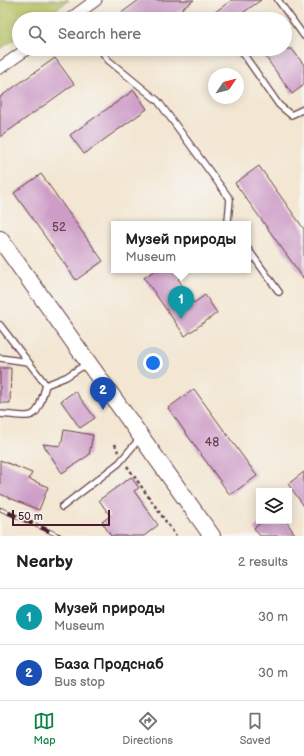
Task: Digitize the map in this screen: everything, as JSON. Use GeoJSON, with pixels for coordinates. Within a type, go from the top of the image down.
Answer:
{"type":"FeatureCollection","features":[{"type":"Feature","properties":{"kind":"main road"},"geometry":{"type":"LineString","coordinates":[[0,239],[212,536]]}},
{"type":"Feature","properties":{"kind":"street"},"geometry":{"type":"LineString","coordinates":[[82,12],[96,0]]}},
{"type":"Feature","properties":{"kind":"street"},"geometry":{"type":"LineString","coordinates":[[0,68],[17,56]]}},
{"type":"Feature","properties":{"kind":"lane"},"geometry":{"type":"LineString","coordinates":[[278,0],[287,12]]}},
{"type":"Feature","properties":{"kind":"lane"},"geometry":{"type":"LineString","coordinates":[[292,19],[304,36]]}},
{"type":"Feature","properties":{"kind":"lane"},"geometry":{"type":"LineString","coordinates":[[105,56],[108,60],[158,100],[230,199],[228,221]]}},
{"type":"Feature","properties":{"kind":"lane"},"geometry":{"type":"LineString","coordinates":[[245,56],[279,105],[291,115],[304,109]]}},
{"type":"Feature","properties":{"kind":"lane"},"geometry":{"type":"LineString","coordinates":[[251,253],[279,292]]}},
{"type":"Feature","properties":{"kind":"lane"},"geometry":{"type":"LineString","coordinates":[[0,325],[46,385]]}},
{"type":"Feature","properties":{"kind":"lane"},"geometry":{"type":"LineString","coordinates":[[0,358],[28,362]]}},
{"type":"Feature","properties":{"kind":"lane"},"geometry":{"type":"LineString","coordinates":[[46,385],[66,377],[89,363]]}},
{"type":"Feature","properties":{"kind":"lane"},"geometry":{"type":"LineString","coordinates":[[0,414],[31,416],[38,412],[46,385]]}},
{"type":"Feature","properties":{"kind":"lane"},"geometry":{"type":"LineString","coordinates":[[62,507],[122,459],[141,437]]}},
{"type":"Feature","properties":{"kind":"path"},"geometry":{"type":"LineString","coordinates":[[115,444],[122,459],[145,489],[176,536]]}},
{"type":"Feature","properties":{"kind":"green space"},"geometry":{"type":"Polygon","coordinates":[[[0,0],[69,0],[53,12],[12,12],[12,41],[0,49],[0,0]]]}},
{"type":"Feature","properties":{"kind":"building"},"geometry":{"type":"Polygon","coordinates":[[[139,0],[194,0],[178,12],[123,12],[139,0]]]}},
{"type":"Feature","properties":{"kind":"building"},"geometry":{"type":"Polygon","coordinates":[[[232,0],[261,0],[244,12],[215,12],[232,0]]]}},
{"type":"Feature","properties":{"kind":"building"},"geometry":{"type":"Polygon","coordinates":[[[292,49],[304,65],[304,85],[292,94],[265,56],[292,56],[292,49]]]}},
{"type":"Feature","properties":{"kind":"building"},"geometry":{"type":"Polygon","coordinates":[[[55,58],[74,84],[0,137],[0,97],[55,58]]]}},
{"type":"Feature","properties":{"kind":"building"},"geometry":{"type":"Polygon","coordinates":[[[134,90],[147,109],[84,154],[70,135],[134,90]]]}},
{"type":"Feature","properties":{"kind":"building"},"geometry":{"type":"Polygon","coordinates":[[[259,166],[304,229],[304,279],[235,183],[259,166]]]}},
{"type":"Feature","properties":{"kind":"building"},"geometry":{"type":"Polygon","coordinates":[[[41,174],[103,261],[76,280],[14,193],[41,174]]]}},
{"type":"Feature","properties":{"kind":"building"},"geometry":{"type":"Polygon","coordinates":[[[151,273],[187,273],[178,279],[194,303],[205,295],[217,313],[185,336],[144,278],[151,273]]]}},
{"type":"Feature","properties":{"kind":"building"},"geometry":{"type":"Polygon","coordinates":[[[0,368],[11,368],[10,403],[0,403],[0,368]]]}},
{"type":"Feature","properties":{"kind":"building"},"geometry":{"type":"Polygon","coordinates":[[[194,389],[257,476],[230,495],[168,408],[194,389]]]}},
{"type":"Feature","properties":{"kind":"building"},"geometry":{"type":"Polygon","coordinates":[[[75,391],[95,418],[80,428],[61,401],[75,391]]]}},
{"type":"Feature","properties":{"kind":"building"},"geometry":{"type":"Polygon","coordinates":[[[64,430],[93,435],[89,455],[62,473],[43,444],[61,446],[64,430]]]}},
{"type":"Feature","properties":{"kind":"building"},"geometry":{"type":"Polygon","coordinates":[[[0,460],[32,473],[29,479],[48,487],[39,510],[0,494],[0,460]]]}},
{"type":"Feature","properties":{"kind":"building"},"geometry":{"type":"Polygon","coordinates":[[[304,472],[304,506],[292,488],[288,484],[304,472]]]}},
{"type":"Feature","properties":{"kind":"building"},"geometry":{"type":"Polygon","coordinates":[[[131,477],[139,488],[134,491],[158,525],[144,536],[111,536],[102,522],[110,516],[99,500],[131,477]]]}},
{"type":"Feature","properties":{"kind":"building"},"geometry":{"type":"Polygon","coordinates":[[[260,524],[288,524],[296,536],[260,536],[254,528],[260,524]]]}},
{"type":"Feature","properties":{"kind":"railway"},"geometry":{"type":"LineString","coordinates":[[0,509],[60,536]]}},
{"type":"Feature","properties":{"kind":"place","name":"Музей природы"},"geometry":{"type":"Point","coordinates":[181,319]}},
{"type":"Feature","properties":{"kind":"place","name":"База Продснаб"},"geometry":{"type":"Point","coordinates":[103,410]}}]}
